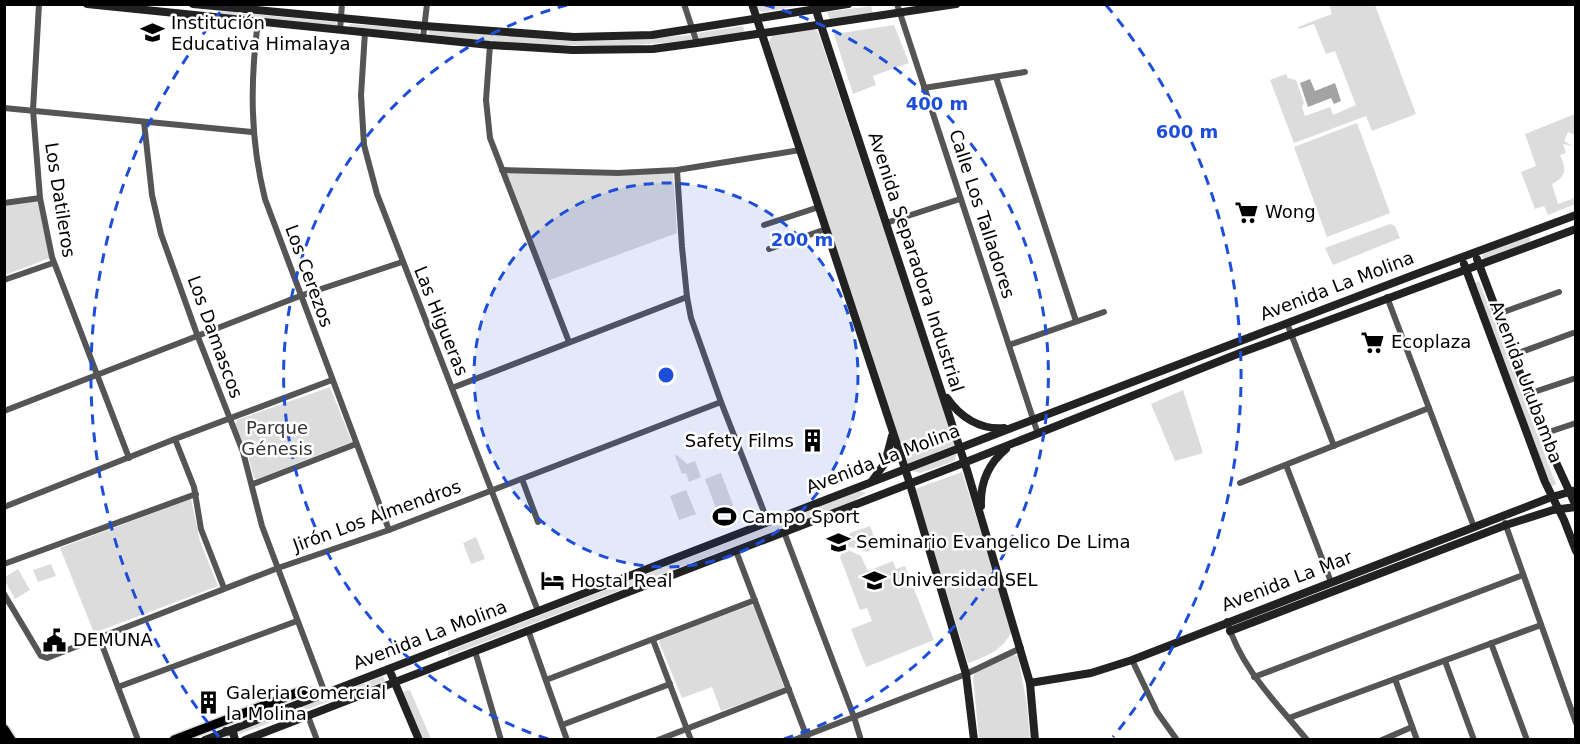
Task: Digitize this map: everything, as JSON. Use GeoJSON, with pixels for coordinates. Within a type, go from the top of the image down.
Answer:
{"type":"FeatureCollection","features":[{"type":"Feature","properties":{"kind":"main road"},"geometry":{"type":"LineString","coordinates":[[87,4],[490,45],[573,50],[652,48],[697,43],[956,4]]}},
{"type":"Feature","properties":{"kind":"main road"},"geometry":{"type":"LineString","coordinates":[[193,4],[425,26],[574,37],[652,35],[757,20],[815,7],[848,4]]}},
{"type":"Feature","properties":{"kind":"main road"},"geometry":{"type":"LineString","coordinates":[[752,4],[910,483],[966,674],[974,740]]}},
{"type":"Feature","properties":{"kind":"main road","name":"Avenida Separadora Industrial"},"geometry":{"type":"LineString","coordinates":[[815,7],[982,518],[1030,683],[1035,740]]}},
{"type":"Feature","properties":{"kind":"main road","name":"Avenida La Molina"},"geometry":{"type":"LineString","coordinates":[[205,740],[905,468],[1575,215]]}},
{"type":"Feature","properties":{"kind":"main road"},"geometry":{"type":"LineString","coordinates":[[1541,228],[1545,240]]}},
{"type":"Feature","properties":{"kind":"main road","name":"Avenida La Molina"},"geometry":{"type":"LineString","coordinates":[[245,740],[1018,442],[1225,359],[1575,229]]}},
{"type":"Feature","properties":{"kind":"main road","name":"Avenida Urubamba"},"geometry":{"type":"LineString","coordinates":[[1474,252],[1543,434],[1572,491],[1575,507]]}},
{"type":"Feature","properties":{"kind":"main road","name":"Avenida Urubamba"},"geometry":{"type":"LineString","coordinates":[[1461,257],[1545,482],[1575,551]]}},
{"type":"Feature","properties":{"kind":"main road"},"geometry":{"type":"LineString","coordinates":[[1221,348],[1225,359]]}},
{"type":"Feature","properties":{"kind":"main road"},"geometry":{"type":"LineString","coordinates":[[938,383],[953,407],[974,423],[987,427],[1014,427]]}},
{"type":"Feature","properties":{"kind":"main road"},"geometry":{"type":"LineString","coordinates":[[1122,386],[1127,398]]}},
{"type":"Feature","properties":{"kind":"main road"},"geometry":{"type":"LineString","coordinates":[[872,481],[885,463],[892,429]]}},
{"type":"Feature","properties":{"kind":"main road"},"geometry":{"type":"LineString","coordinates":[[982,518],[981,493],[987,472],[999,455],[1018,442]]}},
{"type":"Feature","properties":{"kind":"main road"},"geometry":{"type":"LineString","coordinates":[[851,506],[870,495],[868,489],[859,486]]}},
{"type":"Feature","properties":{"kind":"main road","name":"Avenida La Mar"},"geometry":{"type":"LineString","coordinates":[[1230,631],[1504,521],[1553,497],[1572,491]]}},
{"type":"Feature","properties":{"kind":"main road","name":"Avenida La Mar"},"geometry":{"type":"LineString","coordinates":[[1030,683],[1091,673],[1132,660],[1227,621],[1474,527],[1575,507]]}},
{"type":"Feature","properties":{"kind":"main road"},"geometry":{"type":"LineString","coordinates":[[444,648],[441,655],[446,661],[450,661]]}},
{"type":"Feature","properties":{"kind":"main road"},"geometry":{"type":"LineString","coordinates":[[404,663],[409,676]]}},
{"type":"Feature","properties":{"kind":"main road"},"geometry":{"type":"LineString","coordinates":[[389,669],[419,740]]}},
{"type":"Feature","properties":{"kind":"main road"},"geometry":{"type":"LineString","coordinates":[[174,740],[304,690],[322,694]]}},
{"type":"Feature","properties":{"kind":"main road"},"geometry":{"type":"LineString","coordinates":[[4,729],[11,740]]}},
{"type":"Feature","properties":{"kind":"main road"},"geometry":{"type":"LineString","coordinates":[[226,731],[233,732],[235,740]]}},
{"type":"Feature","properties":{"kind":"street","name":"Los Datileros"},"geometry":{"type":"LineString","coordinates":[[39,4],[33,110],[40,198],[53,263],[129,458]]}},
{"type":"Feature","properties":{"kind":"street"},"geometry":{"type":"LineString","coordinates":[[340,30],[342,4]]}},
{"type":"Feature","properties":{"kind":"street"},"geometry":{"type":"LineString","coordinates":[[423,38],[427,4]]}},
{"type":"Feature","properties":{"kind":"street"},"geometry":{"type":"LineString","coordinates":[[684,4],[697,43]]}},
{"type":"Feature","properties":{"kind":"street","name":"Calle Los Talladores"},"geometry":{"type":"LineString","coordinates":[[897,4],[1038,434]]}},
{"type":"Feature","properties":{"kind":"street"},"geometry":{"type":"LineString","coordinates":[[217,17],[219,6]]}},
{"type":"Feature","properties":{"kind":"street","name":"Los Cerezos"},"geometry":{"type":"LineString","coordinates":[[258,21],[253,77],[252,132],[256,166],[264,199],[389,530]]}},
{"type":"Feature","properties":{"kind":"street","name":"Las Higueras"},"geometry":{"type":"LineString","coordinates":[[365,32],[361,95],[364,145],[376,194],[538,611]]}},
{"type":"Feature","properties":{"kind":"street"},"geometry":{"type":"LineString","coordinates":[[490,45],[486,100],[490,138],[569,342]]}},
{"type":"Feature","properties":{"kind":"street"},"geometry":{"type":"LineString","coordinates":[[924,88],[1025,72]]}},
{"type":"Feature","properties":{"kind":"street"},"geometry":{"type":"LineString","coordinates":[[996,77],[1077,321]]}},
{"type":"Feature","properties":{"kind":"street"},"geometry":{"type":"LineString","coordinates":[[4,108],[252,132]]}},
{"type":"Feature","properties":{"kind":"street","name":"Los Damascos"},"geometry":{"type":"LineString","coordinates":[[144,122],[152,195],[162,234],[198,337],[243,452],[262,526],[322,694]]}},
{"type":"Feature","properties":{"kind":"street"},"geometry":{"type":"LineString","coordinates":[[502,170],[598,173],[676,170],[800,150]]}},
{"type":"Feature","properties":{"kind":"street"},"geometry":{"type":"LineString","coordinates":[[676,170],[687,297],[698,339],[768,522]]}},
{"type":"Feature","properties":{"kind":"street"},"geometry":{"type":"LineString","coordinates":[[4,203],[40,198]]}},
{"type":"Feature","properties":{"kind":"street"},"geometry":{"type":"LineString","coordinates":[[886,223],[960,199]]}},
{"type":"Feature","properties":{"kind":"street"},"geometry":{"type":"LineString","coordinates":[[764,225],[819,207]]}},
{"type":"Feature","properties":{"kind":"street"},"geometry":{"type":"LineString","coordinates":[[769,249],[826,229]]}},
{"type":"Feature","properties":{"kind":"street"},"geometry":{"type":"LineString","coordinates":[[4,411],[300,296],[402,262]]}},
{"type":"Feature","properties":{"kind":"street"},"geometry":{"type":"LineString","coordinates":[[4,280],[53,263]]}},
{"type":"Feature","properties":{"kind":"street"},"geometry":{"type":"LineString","coordinates":[[1498,314],[1559,292]]}},
{"type":"Feature","properties":{"kind":"street"},"geometry":{"type":"LineString","coordinates":[[452,387],[687,297]]}},
{"type":"Feature","properties":{"kind":"street"},"geometry":{"type":"LineString","coordinates":[[1387,297],[1474,527]]}},
{"type":"Feature","properties":{"kind":"street"},"geometry":{"type":"LineString","coordinates":[[1009,345],[1104,312]]}},
{"type":"Feature","properties":{"kind":"street"},"geometry":{"type":"LineString","coordinates":[[1287,323],[1334,446]]}},
{"type":"Feature","properties":{"kind":"street"},"geometry":{"type":"LineString","coordinates":[[1513,355],[1573,333]]}},
{"type":"Feature","properties":{"kind":"street"},"geometry":{"type":"LineString","coordinates":[[1528,394],[1575,378]]}},
{"type":"Feature","properties":{"kind":"street"},"geometry":{"type":"LineString","coordinates":[[4,507],[332,380]]}},
{"type":"Feature","properties":{"kind":"street","name":"Jirón Los Almendros"},"geometry":{"type":"LineString","coordinates":[[4,594],[44,658],[224,588],[389,530],[721,402]]}},
{"type":"Feature","properties":{"kind":"street"},"geometry":{"type":"LineString","coordinates":[[1240,483],[1429,408]]}},
{"type":"Feature","properties":{"kind":"street"},"geometry":{"type":"LineString","coordinates":[[1543,434],[1575,423]]}},
{"type":"Feature","properties":{"kind":"street"},"geometry":{"type":"LineString","coordinates":[[175,439],[196,494],[201,529],[224,588]]}},
{"type":"Feature","properties":{"kind":"street"},"geometry":{"type":"LineString","coordinates":[[253,484],[356,444]]}},
{"type":"Feature","properties":{"kind":"street"},"geometry":{"type":"LineString","coordinates":[[1286,465],[1331,582]]}},
{"type":"Feature","properties":{"kind":"street"},"geometry":{"type":"LineString","coordinates":[[522,479],[538,522]]}},
{"type":"Feature","properties":{"kind":"street"},"geometry":{"type":"LineString","coordinates":[[4,564],[196,494]]}},
{"type":"Feature","properties":{"kind":"street"},"geometry":{"type":"LineString","coordinates":[[1504,521],[1575,723]]}},
{"type":"Feature","properties":{"kind":"street"},"geometry":{"type":"LineString","coordinates":[[784,532],[861,740]]}},
{"type":"Feature","properties":{"kind":"street"},"geometry":{"type":"LineString","coordinates":[[736,551],[807,737]]}},
{"type":"Feature","properties":{"kind":"street"},"geometry":{"type":"LineString","coordinates":[[1254,677],[1523,575]]}},
{"type":"Feature","properties":{"kind":"street"},"geometry":{"type":"LineString","coordinates":[[546,680],[755,600]]}},
{"type":"Feature","properties":{"kind":"street"},"geometry":{"type":"LineString","coordinates":[[118,687],[297,621]]}},
{"type":"Feature","properties":{"kind":"street"},"geometry":{"type":"LineString","coordinates":[[1227,621],[1242,659],[1306,740]]}},
{"type":"Feature","properties":{"kind":"street"},"geometry":{"type":"LineString","coordinates":[[1290,718],[1541,625]]}},
{"type":"Feature","properties":{"kind":"street"},"geometry":{"type":"LineString","coordinates":[[528,630],[567,740]]}},
{"type":"Feature","properties":{"kind":"street"},"geometry":{"type":"LineString","coordinates":[[99,638],[138,740]]}},
{"type":"Feature","properties":{"kind":"street"},"geometry":{"type":"LineString","coordinates":[[653,640],[691,740]]}},
{"type":"Feature","properties":{"kind":"street"},"geometry":{"type":"LineString","coordinates":[[1491,643],[1527,740]]}},
{"type":"Feature","properties":{"kind":"street"},"geometry":{"type":"LineString","coordinates":[[794,740],[807,737],[966,674],[1020,648]]}},
{"type":"Feature","properties":{"kind":"street"},"geometry":{"type":"LineString","coordinates":[[475,651],[501,740]]}},
{"type":"Feature","properties":{"kind":"street"},"geometry":{"type":"LineString","coordinates":[[1132,660],[1156,712],[1177,740]]}},
{"type":"Feature","properties":{"kind":"street"},"geometry":{"type":"LineString","coordinates":[[1445,661],[1474,740]]}},
{"type":"Feature","properties":{"kind":"street"},"geometry":{"type":"LineString","coordinates":[[1395,679],[1416,740]]}},
{"type":"Feature","properties":{"kind":"street"},"geometry":{"type":"LineString","coordinates":[[562,725],[670,684]]}},
{"type":"Feature","properties":{"kind":"street"},"geometry":{"type":"LineString","coordinates":[[658,740],[789,689]]}},
{"type":"Feature","properties":{"kind":"street"},"geometry":{"type":"LineString","coordinates":[[308,716],[317,740]]}},
{"type":"Feature","properties":{"kind":"street"},"geometry":{"type":"LineString","coordinates":[[1382,740],[1412,727]]}},
{"type":"Feature","properties":{"kind":"green space"},"geometry":{"type":"Polygon","coordinates":[[[810,4],[764,12],[758,10],[756,5],[810,4]]]}},
{"type":"Feature","properties":{"kind":"green space"},"geometry":{"type":"Polygon","coordinates":[[[1329,5],[1375,5],[1416,114],[1372,131],[1366,116],[1294,143],[1270,80],[1286,74],[1288,78],[1296,80],[1304,103],[1302,107],[1305,116],[1330,107],[1333,115],[1356,105],[1335,51],[1326,54],[1314,24],[1299,29],[1298,27],[1332,14],[1329,5]]]}},
{"type":"Feature","properties":{"kind":"green space"},"geometry":{"type":"Polygon","coordinates":[[[871,6],[873,13],[830,20],[827,12],[871,6]]]}},
{"type":"Feature","properties":{"kind":"green space"},"geometry":{"type":"Polygon","coordinates":[[[221,11],[336,22],[337,25],[336,28],[220,15],[221,11]]]}},
{"type":"Feature","properties":{"kind":"green space"},"geometry":{"type":"Polygon","coordinates":[[[350,24],[418,29],[420,32],[418,34],[349,28],[350,24]]]}},
{"type":"Feature","properties":{"kind":"green space"},"geometry":{"type":"Polygon","coordinates":[[[894,25],[909,63],[873,76],[876,85],[853,94],[834,34],[894,25]]]}},
{"type":"Feature","properties":{"kind":"green space"},"geometry":{"type":"Polygon","coordinates":[[[743,26],[745,33],[699,39],[698,33],[743,26]]]}},
{"type":"Feature","properties":{"kind":"green space"},"geometry":{"type":"Polygon","coordinates":[[[430,29],[560,38],[625,39],[690,35],[692,38],[691,40],[626,45],[561,45],[431,35],[428,32],[430,29]]]}},
{"type":"Feature","properties":{"kind":"green space"},"geometry":{"type":"Polygon","coordinates":[[[814,29],[818,32],[955,445],[906,465],[769,42],[772,35],[814,29]]]}},
{"type":"Feature","properties":{"kind":"green space"},"geometry":{"type":"Polygon","coordinates":[[[1575,114],[1575,135],[1568,132],[1564,141],[1573,146],[1563,144],[1566,153],[1560,155],[1564,164],[1564,172],[1552,184],[1558,204],[1575,196],[1575,204],[1548,215],[1544,206],[1535,209],[1521,172],[1536,166],[1525,134],[1575,114]]]}},
{"type":"Feature","properties":{"kind":"green space"},"geometry":{"type":"Polygon","coordinates":[[[1357,123],[1390,213],[1327,237],[1294,147],[1357,123]]]}},
{"type":"Feature","properties":{"kind":"green space"},"geometry":{"type":"Polygon","coordinates":[[[673,172],[677,233],[547,281],[505,173],[620,176],[673,172]]]}},
{"type":"Feature","properties":{"kind":"green space"},"geometry":{"type":"Polygon","coordinates":[[[37,200],[50,258],[5,275],[5,206],[37,200]]]}},
{"type":"Feature","properties":{"kind":"green space"},"geometry":{"type":"Polygon","coordinates":[[[1390,224],[1395,226],[1400,238],[1333,265],[1325,248],[1390,224]]]}},
{"type":"Feature","properties":{"kind":"green space"},"geometry":{"type":"Polygon","coordinates":[[[1527,236],[1531,239],[1530,242],[1485,259],[1482,257],[1483,252],[1527,236]]]}},
{"type":"Feature","properties":{"kind":"green space"},"geometry":{"type":"Polygon","coordinates":[[[1479,281],[1556,484],[1551,487],[1474,283],[1479,281]]]}},
{"type":"Feature","properties":{"kind":"green space","name":"Parque Génesis"},"geometry":{"type":"Polygon","coordinates":[[[330,387],[352,442],[257,479],[254,478],[247,452],[235,424],[237,420],[330,387]]]}},
{"type":"Feature","properties":{"kind":"green space"},"geometry":{"type":"Polygon","coordinates":[[[1183,390],[1203,453],[1175,461],[1151,404],[1183,390]]]}},
{"type":"Feature","properties":{"kind":"green space"},"geometry":{"type":"Polygon","coordinates":[[[956,454],[952,462],[920,473],[912,471],[956,454]]]}},
{"type":"Feature","properties":{"kind":"green space"},"geometry":{"type":"Polygon","coordinates":[[[677,455],[687,464],[695,461],[701,477],[689,482],[686,473],[682,474],[675,456],[677,455]]]}},
{"type":"Feature","properties":{"kind":"green space"},"geometry":{"type":"Polygon","coordinates":[[[962,472],[1012,631],[999,648],[968,663],[915,489],[962,472]]]}},
{"type":"Feature","properties":{"kind":"green space"},"geometry":{"type":"Polygon","coordinates":[[[721,473],[733,505],[717,511],[705,479],[721,473]]]}},
{"type":"Feature","properties":{"kind":"green space"},"geometry":{"type":"Polygon","coordinates":[[[686,490],[696,514],[679,520],[670,496],[686,490]]]}},
{"type":"Feature","properties":{"kind":"green space"},"geometry":{"type":"Polygon","coordinates":[[[860,491],[866,493],[853,501],[448,656],[448,651],[860,491]]]}},
{"type":"Feature","properties":{"kind":"green space"},"geometry":{"type":"Polygon","coordinates":[[[191,499],[200,541],[218,586],[94,633],[60,548],[191,499]]]}},
{"type":"Feature","properties":{"kind":"green space"},"geometry":{"type":"Polygon","coordinates":[[[870,526],[876,542],[871,550],[867,552],[844,545],[850,533],[870,526]]]}},
{"type":"Feature","properties":{"kind":"green space"},"geometry":{"type":"Polygon","coordinates":[[[476,537],[485,559],[471,564],[463,543],[476,537]]]}},
{"type":"Feature","properties":{"kind":"green space"},"geometry":{"type":"Polygon","coordinates":[[[844,548],[861,556],[868,571],[893,561],[896,569],[905,566],[934,640],[866,667],[851,629],[872,621],[867,608],[860,610],[840,557],[844,548]]]}},
{"type":"Feature","properties":{"kind":"green space"},"geometry":{"type":"Polygon","coordinates":[[[51,564],[56,576],[38,582],[33,570],[51,564]]]}},
{"type":"Feature","properties":{"kind":"green space"},"geometry":{"type":"Polygon","coordinates":[[[18,569],[30,590],[15,599],[5,577],[18,569]]]}},
{"type":"Feature","properties":{"kind":"green space"},"geometry":{"type":"Polygon","coordinates":[[[752,605],[783,689],[721,711],[712,687],[682,698],[659,642],[661,639],[752,605]]]}},
{"type":"Feature","properties":{"kind":"green space"},"geometry":{"type":"Polygon","coordinates":[[[1010,654],[1018,656],[1027,705],[1030,739],[979,739],[973,677],[977,670],[1010,654]]]}},
{"type":"Feature","properties":{"kind":"green space"},"geometry":{"type":"Polygon","coordinates":[[[383,676],[385,681],[226,739],[225,735],[383,676]]]}},
{"type":"Feature","properties":{"kind":"green space"},"geometry":{"type":"Polygon","coordinates":[[[410,690],[431,739],[423,739],[403,692],[410,690]]]}},
{"type":"Feature","properties":{"kind":"shaded area"},"geometry":{"type":"Polygon","coordinates":[[[1310,79],[1315,91],[1335,83],[1341,101],[1334,104],[1331,98],[1308,107],[1300,83],[1310,79]]]}},
{"type":"Feature","properties":{"kind":"place","name":"Institución Educativa Himalaya"},"geometry":{"type":"Point","coordinates":[153,33]}},
{"type":"Feature","properties":{"kind":"place","name":"Wong"},"geometry":{"type":"Point","coordinates":[1247,212]}},
{"type":"Feature","properties":{"kind":"place","name":"Ecoplaza"},"geometry":{"type":"Point","coordinates":[1373,342]}},
{"type":"Feature","properties":{"kind":"place","name":"Safety Films"},"geometry":{"type":"Point","coordinates":[812,441]}},
{"type":"Feature","properties":{"kind":"place","name":"Campo Sport"},"geometry":{"type":"Point","coordinates":[724,517]}},
{"type":"Feature","properties":{"kind":"place","name":"Seminario Evangelico De Lima"},"geometry":{"type":"Point","coordinates":[838,542]}},
{"type":"Feature","properties":{"kind":"place","name":"Universidad SEL"},"geometry":{"type":"Point","coordinates":[874,580]}},
{"type":"Feature","properties":{"kind":"place","name":"Hostal Real"},"geometry":{"type":"Point","coordinates":[553,581]}},
{"type":"Feature","properties":{"kind":"place","name":"DEMUNA"},"geometry":{"type":"Point","coordinates":[55,640]}},
{"type":"Feature","properties":{"kind":"place","name":"Galeria Comercial la Molina"},"geometry":{"type":"Point","coordinates":[208,703]}}]}
